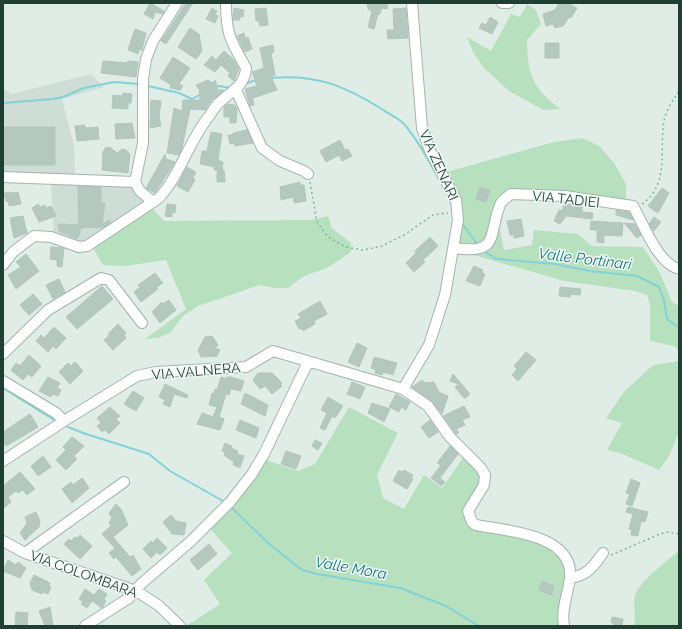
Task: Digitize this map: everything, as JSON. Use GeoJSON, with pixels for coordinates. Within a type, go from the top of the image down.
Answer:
{"type":"FeatureCollection","features":[{"type":"Feature","properties":{"kind":"street"},"geometry":{"type":"LineString","coordinates":[[153,202],[140,191],[135,182],[143,142],[143,79],[146,59],[153,41],[177,3]]}},
{"type":"Feature","properties":{"kind":"street"},"geometry":{"type":"LineString","coordinates":[[3,265],[13,252],[34,236],[51,237],[79,247],[87,246],[153,202],[168,188],[198,130],[220,101],[236,90],[243,82],[246,68],[228,36],[226,23],[226,3]]}},
{"type":"Feature","properties":{"kind":"street","name":"VIA ZENARI"},"geometry":{"type":"LineString","coordinates":[[403,389],[429,345],[445,295],[454,248],[458,213],[456,200],[430,151],[422,128],[412,3]]}},
{"type":"Feature","properties":{"kind":"street"},"geometry":{"type":"LineString","coordinates":[[502,3],[509,3]]}},
{"type":"Feature","properties":{"kind":"street"},"geometry":{"type":"LineString","coordinates":[[236,90],[262,148],[280,161],[308,174]]}},
{"type":"Feature","properties":{"kind":"street"},"geometry":{"type":"LineString","coordinates":[[3,177],[135,182]]}},
{"type":"Feature","properties":{"kind":"street","name":"VIA TADIEI"},"geometry":{"type":"LineString","coordinates":[[454,248],[475,250],[486,245],[492,239],[500,203],[511,194],[565,196],[633,206]]}},
{"type":"Feature","properties":{"kind":"street"},"geometry":{"type":"LineString","coordinates":[[633,206],[660,256],[666,263],[679,269]]}},
{"type":"Feature","properties":{"kind":"street"},"geometry":{"type":"LineString","coordinates":[[3,354],[48,310],[101,278],[108,280],[142,323]]}},
{"type":"Feature","properties":{"kind":"street","name":"VIA VALNERA"},"geometry":{"type":"LineString","coordinates":[[3,461],[137,376],[156,372],[246,367],[273,351],[403,389],[428,406],[450,437],[485,474],[484,485],[468,511],[472,522],[476,525],[526,534],[556,546],[568,562],[570,578]]}},
{"type":"Feature","properties":{"kind":"street"},"geometry":{"type":"LineString","coordinates":[[85,626],[129,598],[230,502],[252,474],[264,454],[308,362]]}},
{"type":"Feature","properties":{"kind":"street"},"geometry":{"type":"LineString","coordinates":[[3,381],[56,413],[64,421]]}},
{"type":"Feature","properties":{"kind":"street"},"geometry":{"type":"LineString","coordinates":[[24,553],[124,482]]}},
{"type":"Feature","properties":{"kind":"street","name":"VIA COLOMBARA"},"geometry":{"type":"LineString","coordinates":[[3,541],[24,553],[136,591],[158,605],[180,626]]}},
{"type":"Feature","properties":{"kind":"street"},"geometry":{"type":"LineString","coordinates":[[564,626],[564,603],[570,578],[580,576],[594,568],[606,554]]}},
{"type":"Feature","properties":{"kind":"path"},"geometry":{"type":"LineString","coordinates":[[633,206],[639,206],[650,198],[660,180],[664,157],[664,121],[669,108],[679,91]]}},
{"type":"Feature","properties":{"kind":"path"},"geometry":{"type":"LineString","coordinates":[[308,174],[317,222],[328,237],[346,246],[363,250],[382,246],[404,235],[433,215],[458,213]]}},
{"type":"Feature","properties":{"kind":"path"},"geometry":{"type":"LineString","coordinates":[[606,554],[660,534],[668,532],[679,534]]}},
{"type":"Feature","properties":{"kind":"shaded area"},"geometry":{"type":"Polygon","coordinates":[[[91,74],[104,87],[62,99],[74,145],[75,183],[130,184],[152,208],[92,246],[54,237],[51,184],[3,179],[3,88],[11,94],[91,74]]]}},
{"type":"Feature","properties":{"kind":"green space"},"geometry":{"type":"Polygon","coordinates":[[[527,4],[536,10],[541,24],[527,40],[530,71],[537,86],[550,101],[560,109],[543,110],[509,91],[483,67],[473,52],[467,37],[491,51],[511,14],[520,17],[527,4]]]}},
{"type":"Feature","properties":{"kind":"green space"},"geometry":{"type":"Polygon","coordinates":[[[583,138],[599,146],[614,163],[626,184],[626,205],[525,197],[508,201],[501,214],[500,220],[500,230],[504,250],[532,245],[534,230],[578,234],[592,246],[643,247],[660,273],[672,302],[679,306],[679,351],[674,346],[650,341],[650,305],[647,295],[635,291],[564,281],[453,249],[457,221],[443,173],[554,142],[583,138]]]}},
{"type":"Feature","properties":{"kind":"green space"},"geometry":{"type":"Polygon","coordinates":[[[152,208],[164,221],[311,220],[328,216],[332,228],[351,243],[351,252],[327,268],[304,276],[288,288],[274,288],[260,285],[198,306],[183,316],[170,333],[158,338],[145,339],[186,309],[166,260],[125,266],[103,265],[92,246],[152,208]]]}},
{"type":"Feature","properties":{"kind":"green space"},"geometry":{"type":"Polygon","coordinates":[[[679,361],[679,432],[669,456],[659,470],[623,454],[607,450],[622,423],[606,418],[624,392],[653,365],[679,361]]]}},
{"type":"Feature","properties":{"kind":"green space"},"geometry":{"type":"Polygon","coordinates":[[[349,407],[398,433],[377,475],[383,498],[404,509],[424,475],[442,488],[465,455],[481,475],[480,482],[466,511],[467,525],[473,528],[530,539],[544,545],[556,553],[563,563],[566,583],[560,626],[186,626],[220,604],[204,580],[232,553],[204,522],[266,460],[298,471],[315,464],[349,407]]]}},
{"type":"Feature","properties":{"kind":"green space"},"geometry":{"type":"Polygon","coordinates":[[[677,552],[679,553],[679,626],[634,626],[634,598],[638,589],[660,566],[677,552]]]}},
{"type":"Feature","properties":{"kind":"building"},"geometry":{"type":"Polygon","coordinates":[[[150,3],[164,11],[163,14],[155,12],[153,19],[144,14],[150,3]]]}},
{"type":"Feature","properties":{"kind":"building"},"geometry":{"type":"Polygon","coordinates":[[[186,3],[193,3],[166,44],[161,41],[186,3]]]}},
{"type":"Feature","properties":{"kind":"building"},"geometry":{"type":"Polygon","coordinates":[[[367,3],[388,3],[387,9],[382,8],[379,15],[378,14],[374,29],[368,27],[372,11],[368,9],[367,3]]]}},
{"type":"Feature","properties":{"kind":"building"},"geometry":{"type":"Polygon","coordinates":[[[559,3],[568,3],[577,8],[571,18],[569,17],[563,26],[555,28],[553,24],[546,26],[543,14],[555,10],[559,3]]]}},
{"type":"Feature","properties":{"kind":"building"},"geometry":{"type":"Polygon","coordinates":[[[212,8],[217,11],[215,15],[218,16],[215,23],[206,19],[212,8]]]}},
{"type":"Feature","properties":{"kind":"building"},"geometry":{"type":"Polygon","coordinates":[[[234,8],[244,10],[243,17],[240,16],[240,20],[233,20],[234,8]]]}},
{"type":"Feature","properties":{"kind":"building"},"geometry":{"type":"Polygon","coordinates":[[[266,8],[268,25],[260,26],[259,21],[256,21],[255,9],[266,8]]]}},
{"type":"Feature","properties":{"kind":"building"},"geometry":{"type":"Polygon","coordinates":[[[406,8],[408,38],[388,39],[387,30],[394,30],[393,9],[406,8]]]}},
{"type":"Feature","properties":{"kind":"building"},"geometry":{"type":"Polygon","coordinates":[[[490,17],[498,22],[492,34],[479,28],[482,23],[486,25],[490,17]]]}},
{"type":"Feature","properties":{"kind":"building"},"geometry":{"type":"Polygon","coordinates":[[[190,28],[199,34],[202,51],[196,59],[178,47],[190,28]]]}},
{"type":"Feature","properties":{"kind":"building"},"geometry":{"type":"Polygon","coordinates":[[[135,29],[146,33],[142,50],[139,50],[138,54],[128,50],[135,29]]]}},
{"type":"Feature","properties":{"kind":"building"},"geometry":{"type":"Polygon","coordinates":[[[244,33],[245,38],[248,37],[252,49],[245,52],[237,36],[244,33]]]}},
{"type":"Feature","properties":{"kind":"building"},"geometry":{"type":"Polygon","coordinates":[[[545,43],[559,43],[559,58],[545,58],[545,43]]]}},
{"type":"Feature","properties":{"kind":"building"},"geometry":{"type":"Polygon","coordinates":[[[273,45],[274,52],[271,53],[275,75],[271,76],[277,90],[253,98],[254,105],[250,106],[245,89],[256,86],[258,89],[252,72],[264,68],[260,48],[273,45]]]}},
{"type":"Feature","properties":{"kind":"building"},"geometry":{"type":"Polygon","coordinates":[[[224,51],[233,59],[239,69],[234,81],[228,76],[230,73],[221,65],[215,72],[204,65],[212,56],[216,60],[224,51]]]}},
{"type":"Feature","properties":{"kind":"building"},"geometry":{"type":"Polygon","coordinates":[[[173,57],[190,68],[179,84],[183,86],[180,90],[170,88],[171,85],[160,78],[173,57]]]}},
{"type":"Feature","properties":{"kind":"building"},"geometry":{"type":"Polygon","coordinates":[[[103,61],[127,63],[128,61],[138,62],[136,77],[101,73],[103,61]]]}},
{"type":"Feature","properties":{"kind":"building"},"geometry":{"type":"Polygon","coordinates":[[[208,80],[213,83],[215,80],[218,90],[224,90],[212,100],[205,110],[190,109],[182,148],[179,155],[167,153],[174,108],[182,111],[183,100],[200,100],[199,89],[196,85],[208,80]]]}},
{"type":"Feature","properties":{"kind":"building"},"geometry":{"type":"Polygon","coordinates":[[[123,93],[132,94],[131,103],[128,103],[128,109],[112,108],[113,95],[122,96],[123,93]]]}},
{"type":"Feature","properties":{"kind":"building"},"geometry":{"type":"Polygon","coordinates":[[[151,100],[161,101],[159,116],[161,126],[150,128],[151,100]]]}},
{"type":"Feature","properties":{"kind":"building"},"geometry":{"type":"Polygon","coordinates":[[[227,104],[235,105],[237,109],[236,123],[230,123],[230,117],[224,117],[224,107],[227,104]]]}},
{"type":"Feature","properties":{"kind":"building"},"geometry":{"type":"Polygon","coordinates":[[[132,123],[135,138],[116,139],[115,124],[132,123]]]}},
{"type":"Feature","properties":{"kind":"building"},"geometry":{"type":"Polygon","coordinates":[[[85,125],[85,128],[98,127],[99,139],[77,141],[75,126],[85,125]]]}},
{"type":"Feature","properties":{"kind":"building"},"geometry":{"type":"Polygon","coordinates":[[[3,127],[55,127],[55,165],[3,165],[3,127]]]}},
{"type":"Feature","properties":{"kind":"building"},"geometry":{"type":"Polygon","coordinates":[[[247,130],[253,143],[235,146],[234,143],[230,144],[228,135],[233,135],[233,133],[247,130]]]}},
{"type":"Feature","properties":{"kind":"building"},"geometry":{"type":"Polygon","coordinates":[[[211,132],[222,134],[218,160],[223,162],[222,171],[224,170],[225,182],[217,182],[217,172],[221,171],[214,170],[215,167],[200,164],[202,151],[207,151],[211,132]]]}},
{"type":"Feature","properties":{"kind":"building"},"geometry":{"type":"Polygon","coordinates":[[[340,140],[345,150],[348,149],[352,156],[342,161],[339,155],[326,162],[320,151],[340,140]]]}},
{"type":"Feature","properties":{"kind":"building"},"geometry":{"type":"Polygon","coordinates":[[[106,147],[111,148],[117,153],[122,149],[126,150],[130,154],[128,173],[102,170],[103,152],[106,147]]]}},
{"type":"Feature","properties":{"kind":"building"},"geometry":{"type":"Polygon","coordinates":[[[165,154],[166,159],[175,162],[155,193],[146,188],[165,154]]]}},
{"type":"Feature","properties":{"kind":"building"},"geometry":{"type":"Polygon","coordinates":[[[187,167],[196,172],[193,178],[195,180],[188,192],[177,186],[187,167]]]}},
{"type":"Feature","properties":{"kind":"building"},"geometry":{"type":"Polygon","coordinates":[[[300,182],[300,185],[304,185],[306,201],[294,203],[293,197],[281,200],[280,187],[300,182]]]}},
{"type":"Feature","properties":{"kind":"building"},"geometry":{"type":"Polygon","coordinates":[[[78,186],[101,187],[101,203],[105,203],[102,225],[109,220],[111,222],[104,227],[81,228],[78,238],[75,238],[59,231],[58,224],[79,225],[78,186]]]}},
{"type":"Feature","properties":{"kind":"building"},"geometry":{"type":"Polygon","coordinates":[[[480,187],[490,190],[486,202],[476,199],[480,187]]]}},
{"type":"Feature","properties":{"kind":"building"},"geometry":{"type":"Polygon","coordinates":[[[662,188],[669,193],[658,213],[648,206],[662,188]]]}},
{"type":"Feature","properties":{"kind":"building"},"geometry":{"type":"Polygon","coordinates":[[[18,192],[21,204],[9,206],[8,201],[6,202],[4,193],[18,192]]]}},
{"type":"Feature","properties":{"kind":"building"},"geometry":{"type":"Polygon","coordinates":[[[38,204],[40,207],[45,205],[46,208],[51,206],[56,216],[39,222],[32,208],[38,204]]]}},
{"type":"Feature","properties":{"kind":"building"},"geometry":{"type":"Polygon","coordinates":[[[167,204],[176,205],[175,213],[172,212],[172,217],[165,216],[167,204]]]}},
{"type":"Feature","properties":{"kind":"building"},"geometry":{"type":"Polygon","coordinates":[[[564,204],[582,205],[582,212],[593,213],[592,219],[566,216],[560,224],[554,221],[559,210],[562,211],[564,204]]]}},
{"type":"Feature","properties":{"kind":"building"},"geometry":{"type":"Polygon","coordinates":[[[616,210],[629,212],[633,220],[616,215],[616,210]]]}},
{"type":"Feature","properties":{"kind":"building"},"geometry":{"type":"Polygon","coordinates":[[[23,216],[27,233],[14,238],[10,218],[23,216]]]}},
{"type":"Feature","properties":{"kind":"building"},"geometry":{"type":"Polygon","coordinates":[[[654,217],[661,222],[654,231],[649,224],[654,217]]]}},
{"type":"Feature","properties":{"kind":"building"},"geometry":{"type":"Polygon","coordinates":[[[521,219],[524,236],[514,238],[514,235],[510,235],[507,221],[521,219]]]}},
{"type":"Feature","properties":{"kind":"building"},"geometry":{"type":"Polygon","coordinates":[[[591,221],[623,223],[622,236],[604,235],[604,243],[597,242],[597,230],[590,230],[591,221]]]}},
{"type":"Feature","properties":{"kind":"building"},"geometry":{"type":"Polygon","coordinates":[[[624,223],[635,224],[641,235],[637,238],[624,223]]]}},
{"type":"Feature","properties":{"kind":"building"},"geometry":{"type":"Polygon","coordinates":[[[430,237],[438,246],[423,260],[425,262],[414,272],[406,263],[416,253],[415,251],[430,237]]]}},
{"type":"Feature","properties":{"kind":"building"},"geometry":{"type":"Polygon","coordinates":[[[51,247],[64,248],[62,267],[57,266],[57,260],[50,259],[51,247]]]}},
{"type":"Feature","properties":{"kind":"building"},"geometry":{"type":"Polygon","coordinates":[[[26,254],[39,271],[16,289],[8,275],[21,267],[16,262],[26,254]]]}},
{"type":"Feature","properties":{"kind":"building"},"geometry":{"type":"Polygon","coordinates":[[[474,266],[483,270],[482,273],[485,274],[480,286],[466,281],[474,266]]]}},
{"type":"Feature","properties":{"kind":"building"},"geometry":{"type":"Polygon","coordinates":[[[155,273],[163,283],[157,287],[158,289],[141,302],[134,292],[140,287],[138,285],[155,273]]]}},
{"type":"Feature","properties":{"kind":"building"},"geometry":{"type":"Polygon","coordinates":[[[59,279],[65,292],[53,299],[46,285],[59,279]]]}},
{"type":"Feature","properties":{"kind":"building"},"geometry":{"type":"Polygon","coordinates":[[[102,286],[113,299],[77,329],[66,317],[102,286]]]}},
{"type":"Feature","properties":{"kind":"building"},"geometry":{"type":"Polygon","coordinates":[[[560,287],[581,289],[580,295],[571,294],[570,297],[559,296],[560,287]]]}},
{"type":"Feature","properties":{"kind":"building"},"geometry":{"type":"Polygon","coordinates":[[[33,294],[42,304],[29,315],[20,305],[33,294]]]}},
{"type":"Feature","properties":{"kind":"building"},"geometry":{"type":"Polygon","coordinates":[[[169,300],[176,310],[160,323],[152,312],[162,302],[163,304],[169,300]]]}},
{"type":"Feature","properties":{"kind":"building"},"geometry":{"type":"Polygon","coordinates":[[[320,301],[327,314],[314,321],[315,324],[303,331],[301,328],[299,329],[295,321],[301,318],[298,314],[320,301]]]}},
{"type":"Feature","properties":{"kind":"building"},"geometry":{"type":"Polygon","coordinates":[[[118,324],[126,333],[124,336],[126,338],[113,350],[104,340],[118,324]]]}},
{"type":"Feature","properties":{"kind":"building"},"geometry":{"type":"Polygon","coordinates":[[[54,327],[66,338],[56,349],[53,346],[48,352],[36,341],[41,335],[44,338],[54,327]]]}},
{"type":"Feature","properties":{"kind":"building"},"geometry":{"type":"Polygon","coordinates":[[[212,336],[218,345],[215,348],[220,350],[217,356],[201,357],[198,350],[205,337],[212,336]]]}},
{"type":"Feature","properties":{"kind":"building"},"geometry":{"type":"Polygon","coordinates":[[[357,343],[367,348],[359,367],[348,362],[357,343]]]}},
{"type":"Feature","properties":{"kind":"building"},"geometry":{"type":"Polygon","coordinates":[[[526,352],[536,360],[518,381],[512,375],[517,369],[514,366],[526,352]]]}},
{"type":"Feature","properties":{"kind":"building"},"geometry":{"type":"Polygon","coordinates":[[[29,355],[41,366],[32,377],[28,374],[23,380],[11,370],[16,363],[20,366],[29,355]]]}},
{"type":"Feature","properties":{"kind":"building"},"geometry":{"type":"Polygon","coordinates":[[[374,357],[397,363],[393,375],[383,372],[382,375],[375,373],[376,370],[371,368],[374,357]]]}},
{"type":"Feature","properties":{"kind":"building"},"geometry":{"type":"Polygon","coordinates":[[[75,362],[83,371],[70,384],[59,372],[68,363],[71,366],[75,362]]]}},
{"type":"Feature","properties":{"kind":"building"},"geometry":{"type":"Polygon","coordinates":[[[258,373],[272,373],[282,383],[280,384],[282,386],[272,394],[265,386],[260,389],[253,380],[258,373]]]}},
{"type":"Feature","properties":{"kind":"building"},"geometry":{"type":"Polygon","coordinates":[[[453,374],[470,394],[466,398],[464,398],[455,387],[459,384],[450,381],[453,374]]]}},
{"type":"Feature","properties":{"kind":"building"},"geometry":{"type":"Polygon","coordinates":[[[48,377],[60,383],[57,388],[61,390],[58,396],[52,394],[51,397],[39,391],[48,377]]]}},
{"type":"Feature","properties":{"kind":"building"},"geometry":{"type":"Polygon","coordinates":[[[221,377],[227,379],[227,377],[231,377],[244,381],[241,391],[231,389],[229,395],[226,394],[219,417],[224,419],[220,430],[197,424],[202,413],[213,417],[217,407],[209,405],[212,393],[214,394],[215,389],[217,390],[221,377]]]}},
{"type":"Feature","properties":{"kind":"building"},"geometry":{"type":"Polygon","coordinates":[[[422,380],[424,383],[434,382],[439,392],[448,396],[442,414],[432,401],[412,387],[422,380]]]}},
{"type":"Feature","properties":{"kind":"building"},"geometry":{"type":"Polygon","coordinates":[[[352,382],[365,387],[360,399],[347,394],[352,382]]]}},
{"type":"Feature","properties":{"kind":"building"},"geometry":{"type":"Polygon","coordinates":[[[165,384],[188,395],[187,398],[174,394],[170,407],[163,404],[165,400],[159,397],[165,384]]]}},
{"type":"Feature","properties":{"kind":"building"},"geometry":{"type":"Polygon","coordinates":[[[133,391],[144,398],[136,411],[124,404],[133,391]]]}},
{"type":"Feature","properties":{"kind":"building"},"geometry":{"type":"Polygon","coordinates":[[[245,393],[268,405],[265,416],[241,404],[245,393]]]}},
{"type":"Feature","properties":{"kind":"building"},"geometry":{"type":"Polygon","coordinates":[[[396,394],[410,402],[406,410],[401,407],[399,412],[389,407],[396,394]]]}},
{"type":"Feature","properties":{"kind":"building"},"geometry":{"type":"Polygon","coordinates":[[[328,397],[343,406],[335,418],[332,416],[325,430],[320,428],[327,413],[321,410],[328,397]]]}},
{"type":"Feature","properties":{"kind":"building"},"geometry":{"type":"Polygon","coordinates":[[[372,403],[390,409],[384,422],[368,413],[372,403]]]}},
{"type":"Feature","properties":{"kind":"building"},"geometry":{"type":"Polygon","coordinates":[[[464,406],[470,417],[462,420],[465,425],[456,429],[459,433],[456,434],[443,416],[464,406]]]}},
{"type":"Feature","properties":{"kind":"building"},"geometry":{"type":"Polygon","coordinates":[[[110,407],[120,416],[116,419],[120,423],[109,434],[105,430],[102,432],[97,426],[101,423],[97,418],[110,407]]]}},
{"type":"Feature","properties":{"kind":"building"},"geometry":{"type":"Polygon","coordinates":[[[30,414],[38,427],[6,446],[3,441],[3,432],[30,414]]]}},
{"type":"Feature","properties":{"kind":"building"},"geometry":{"type":"Polygon","coordinates":[[[240,420],[259,428],[256,438],[236,430],[240,420]]]}},
{"type":"Feature","properties":{"kind":"building"},"geometry":{"type":"Polygon","coordinates":[[[430,420],[438,432],[429,438],[421,427],[430,420]]]}},
{"type":"Feature","properties":{"kind":"building"},"geometry":{"type":"Polygon","coordinates":[[[72,437],[84,446],[74,456],[77,459],[66,470],[56,460],[66,450],[63,447],[72,437]]]}},
{"type":"Feature","properties":{"kind":"building"},"geometry":{"type":"Polygon","coordinates":[[[315,440],[322,443],[318,450],[312,446],[315,440]]]}},
{"type":"Feature","properties":{"kind":"building"},"geometry":{"type":"Polygon","coordinates":[[[225,443],[238,451],[237,454],[244,456],[240,468],[233,465],[234,462],[224,455],[225,452],[222,451],[225,443]]]}},
{"type":"Feature","properties":{"kind":"building"},"geometry":{"type":"Polygon","coordinates":[[[450,446],[458,454],[440,478],[445,482],[441,486],[431,478],[441,465],[437,463],[450,446]]]}},
{"type":"Feature","properties":{"kind":"building"},"geometry":{"type":"Polygon","coordinates":[[[286,451],[301,456],[296,469],[281,464],[286,451]]]}},
{"type":"Feature","properties":{"kind":"building"},"geometry":{"type":"Polygon","coordinates":[[[43,456],[51,467],[38,476],[31,466],[43,456]]]}},
{"type":"Feature","properties":{"kind":"building"},"geometry":{"type":"Polygon","coordinates":[[[399,470],[402,472],[404,470],[413,475],[411,478],[413,479],[407,489],[393,481],[399,470]]]}},
{"type":"Feature","properties":{"kind":"building"},"geometry":{"type":"Polygon","coordinates":[[[20,472],[35,489],[27,495],[23,490],[18,493],[16,491],[8,497],[11,502],[3,509],[3,486],[20,472]]]}},
{"type":"Feature","properties":{"kind":"building"},"geometry":{"type":"Polygon","coordinates":[[[82,478],[89,488],[72,503],[62,489],[71,482],[73,485],[82,478]]]}},
{"type":"Feature","properties":{"kind":"building"},"geometry":{"type":"Polygon","coordinates":[[[631,479],[640,483],[632,506],[626,504],[630,494],[626,493],[631,479]]]}},
{"type":"Feature","properties":{"kind":"building"},"geometry":{"type":"Polygon","coordinates":[[[116,504],[121,509],[128,525],[113,537],[130,557],[133,555],[141,569],[132,576],[116,557],[114,559],[109,553],[115,548],[102,534],[111,526],[109,522],[112,518],[109,513],[116,504]]]}},
{"type":"Feature","properties":{"kind":"building"},"geometry":{"type":"Polygon","coordinates":[[[628,507],[648,512],[645,522],[641,521],[638,536],[631,535],[632,530],[629,529],[633,514],[626,512],[628,507]]]}},
{"type":"Feature","properties":{"kind":"building"},"geometry":{"type":"Polygon","coordinates":[[[36,512],[40,521],[39,527],[25,540],[20,533],[27,523],[25,517],[36,512]]]}},
{"type":"Feature","properties":{"kind":"building"},"geometry":{"type":"Polygon","coordinates":[[[171,515],[176,521],[186,523],[184,535],[172,534],[163,522],[171,515]]]}},
{"type":"Feature","properties":{"kind":"building"},"geometry":{"type":"Polygon","coordinates":[[[80,535],[92,546],[80,559],[64,544],[69,539],[71,541],[80,535]]]}},
{"type":"Feature","properties":{"kind":"building"},"geometry":{"type":"Polygon","coordinates":[[[157,538],[167,548],[160,555],[157,552],[151,558],[143,549],[151,541],[153,543],[157,538]]]}},
{"type":"Feature","properties":{"kind":"building"},"geometry":{"type":"Polygon","coordinates":[[[209,544],[217,554],[198,570],[190,560],[209,544]]]}},
{"type":"Feature","properties":{"kind":"building"},"geometry":{"type":"Polygon","coordinates":[[[8,560],[16,565],[18,562],[26,568],[20,578],[3,571],[8,560]]]}},
{"type":"Feature","properties":{"kind":"building"},"geometry":{"type":"Polygon","coordinates":[[[34,575],[50,583],[49,586],[51,587],[48,594],[43,592],[42,594],[32,590],[30,583],[34,575]]]}},
{"type":"Feature","properties":{"kind":"building"},"geometry":{"type":"Polygon","coordinates":[[[542,581],[554,586],[551,595],[539,590],[542,581]]]}},
{"type":"Feature","properties":{"kind":"building"},"geometry":{"type":"Polygon","coordinates":[[[85,589],[94,595],[99,589],[107,594],[104,599],[106,601],[102,608],[92,601],[87,608],[81,604],[83,602],[79,599],[85,589]]]}},
{"type":"Feature","properties":{"kind":"building"},"geometry":{"type":"Polygon","coordinates":[[[50,607],[53,626],[45,626],[39,611],[50,607]]]}},
{"type":"Feature","properties":{"kind":"building"},"geometry":{"type":"Polygon","coordinates":[[[16,612],[28,613],[27,626],[15,626],[16,612]]]}},
{"type":"Feature","properties":{"kind":"building"},"geometry":{"type":"Polygon","coordinates":[[[612,617],[623,619],[622,626],[614,626],[614,623],[611,623],[612,617]]]}},
{"type":"Feature","properties":{"kind":"waterway","name":"Valle Portinari"},"geometry":{"type":"LineString","coordinates":[[270,78],[301,78],[341,87],[395,117],[403,123],[413,136],[423,150],[440,180]]}},
{"type":"Feature","properties":{"kind":"waterway","name":"Valle Portinari"},"geometry":{"type":"LineString","coordinates":[[245,84],[256,80]]}},
{"type":"Feature","properties":{"kind":"waterway","name":"Valle Portinari"},"geometry":{"type":"LineString","coordinates":[[3,103],[53,99],[63,97],[84,88],[114,82],[139,84]]}},
{"type":"Feature","properties":{"kind":"waterway","name":"Valle Portinari"},"geometry":{"type":"LineString","coordinates":[[148,86],[179,93],[192,99],[201,94]]}},
{"type":"Feature","properties":{"kind":"waterway","name":"Valle Portinari"},"geometry":{"type":"LineString","coordinates":[[216,87],[231,88]]}},
{"type":"Feature","properties":{"kind":"waterway","name":"Valle Portinari"},"geometry":{"type":"LineString","coordinates":[[448,196],[451,204]]}},
{"type":"Feature","properties":{"kind":"waterway","name":"Valle Portinari"},"geometry":{"type":"LineString","coordinates":[[461,222],[478,245]]}},
{"type":"Feature","properties":{"kind":"waterway","name":"Valle Portinari"},"geometry":{"type":"LineString","coordinates":[[483,251],[497,259],[555,264],[590,271],[637,276],[659,287],[664,300],[667,319],[679,328]]}},
{"type":"Feature","properties":{"kind":"waterway","name":"Valle Mora"},"geometry":{"type":"LineString","coordinates":[[3,388],[54,420]]}},
{"type":"Feature","properties":{"kind":"waterway","name":"Valle Mora"},"geometry":{"type":"LineString","coordinates":[[68,427],[149,454],[170,471],[223,501]]}},
{"type":"Feature","properties":{"kind":"waterway","name":"Valle Mora"},"geometry":{"type":"LineString","coordinates":[[232,508],[268,543],[302,570],[317,574],[400,588],[446,606],[479,626]]}}]}
